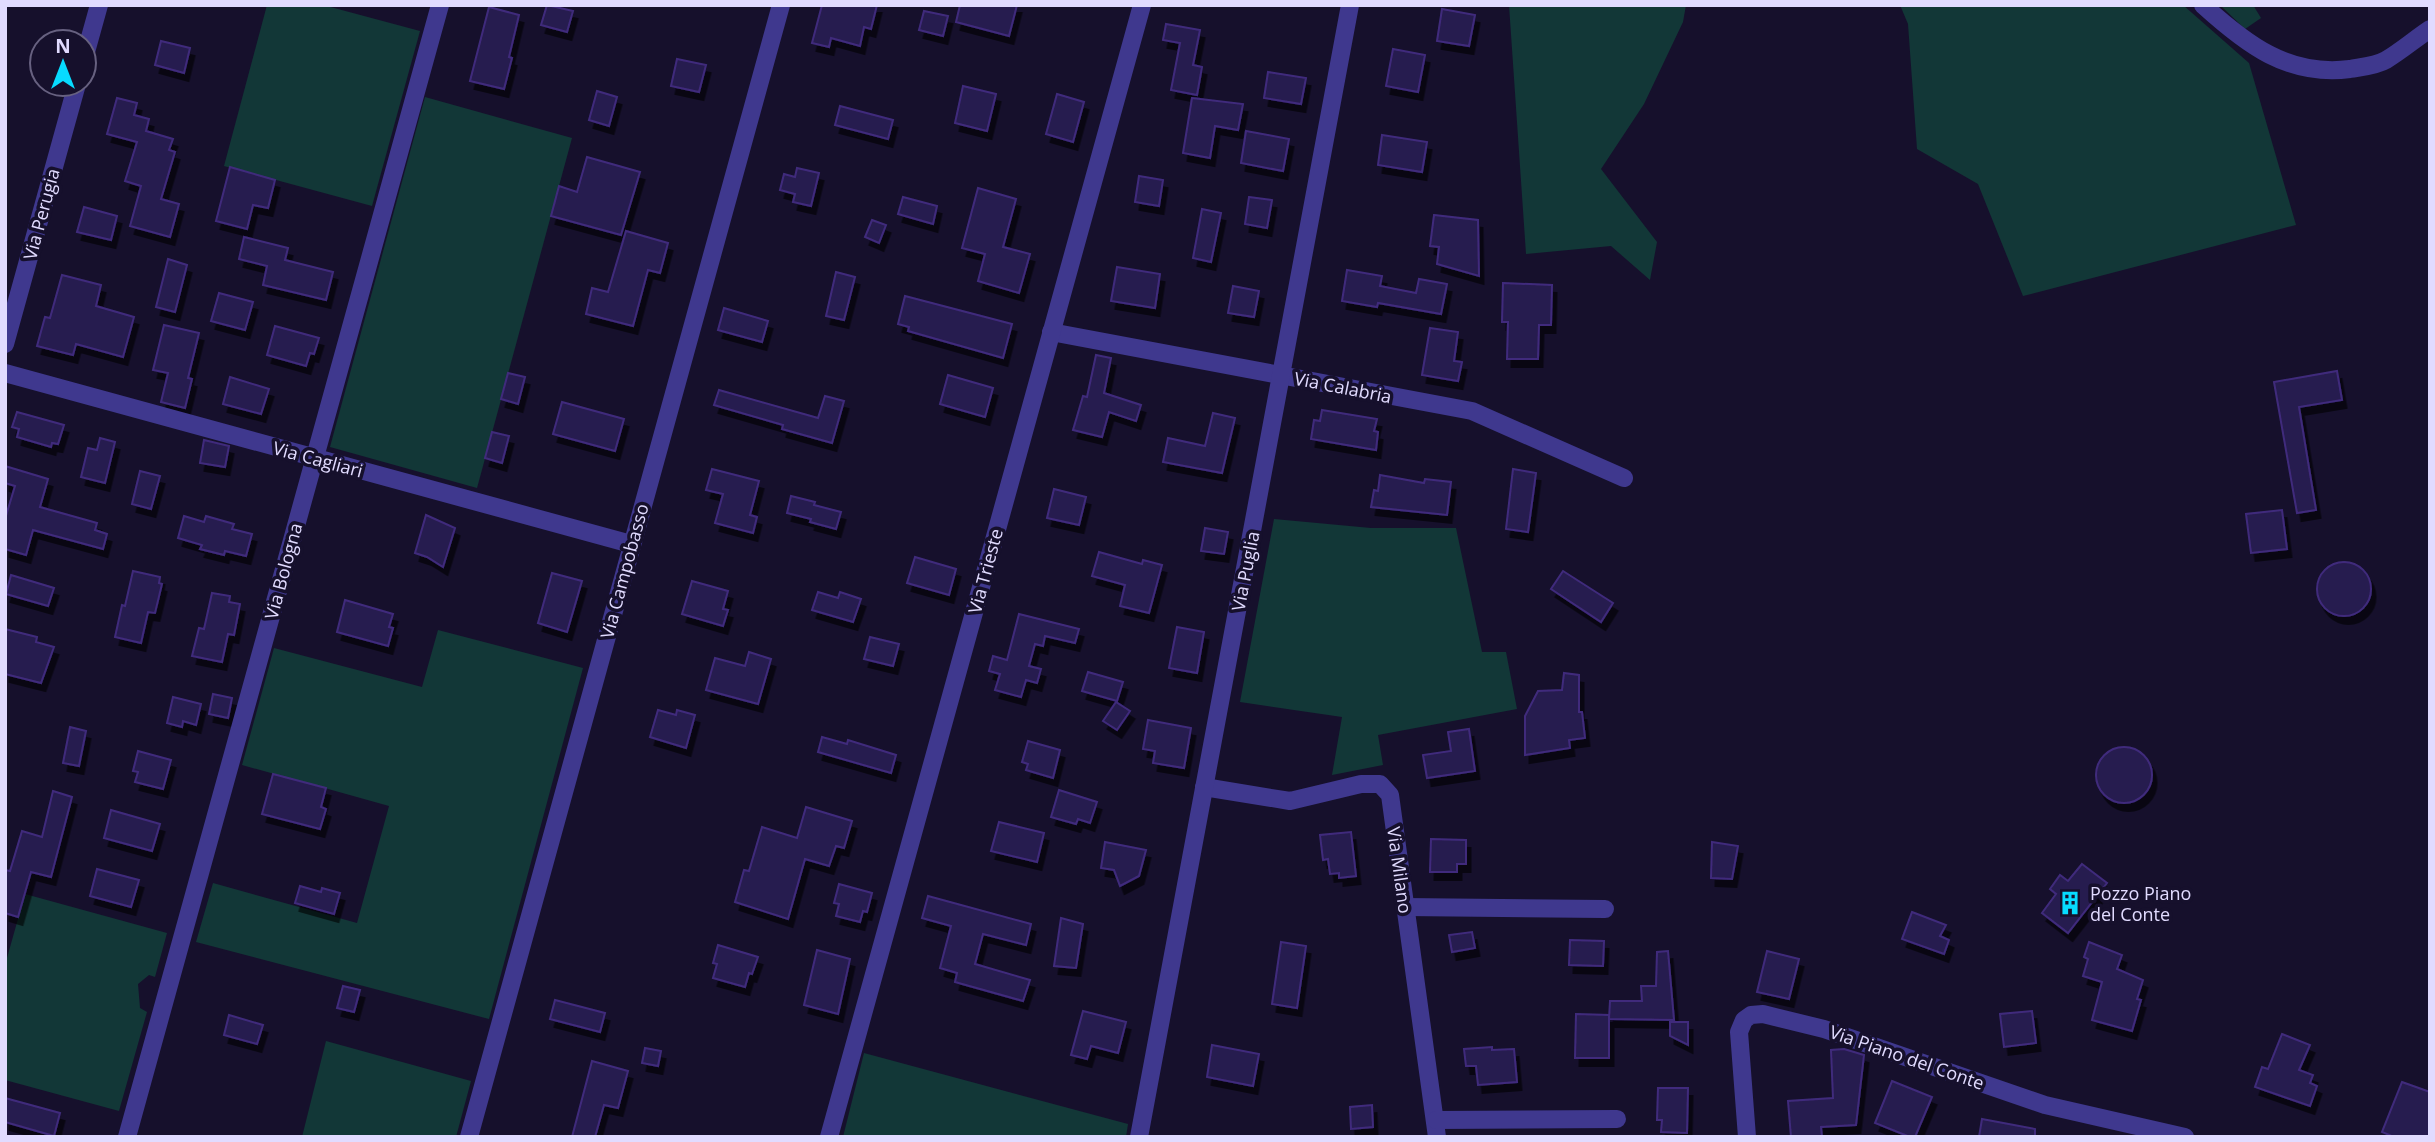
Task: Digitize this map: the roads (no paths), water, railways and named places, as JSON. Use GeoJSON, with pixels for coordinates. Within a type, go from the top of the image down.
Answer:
{"type":"FeatureCollection","features":[{"type":"Feature","properties":{"kind":"street"},"geometry":{"type":"LineString","coordinates":[[93,28],[99,5]]}},
{"type":"Feature","properties":{"kind":"street","name":"Via Bologna"},"geometry":{"type":"LineString","coordinates":[[127,1137],[440,5]]}},
{"type":"Feature","properties":{"kind":"street","name":"Via Campobasso"},"geometry":{"type":"LineString","coordinates":[[469,1137],[781,5]]}},
{"type":"Feature","properties":{"kind":"street","name":"Via Trieste"},"geometry":{"type":"LineString","coordinates":[[829,1137],[1142,5]]}},
{"type":"Feature","properties":{"kind":"street","name":"Via Puglia"},"geometry":{"type":"LineString","coordinates":[[1139,1137],[1350,5]]}},
{"type":"Feature","properties":{"kind":"street"},"geometry":{"type":"LineString","coordinates":[[2203,5],[2227,27],[2266,55],[2290,64],[2316,69],[2340,70],[2384,61],[2430,29]]}},
{"type":"Feature","properties":{"kind":"street","name":"Via Perugia"},"geometry":{"type":"LineString","coordinates":[[5,344],[73,98]]}},
{"type":"Feature","properties":{"kind":"street","name":"Via Calabria"},"geometry":{"type":"LineString","coordinates":[[1051,332],[1472,411],[1624,478]]}},
{"type":"Feature","properties":{"kind":"street","name":"Via Cagliari"},"geometry":{"type":"LineString","coordinates":[[5,373],[631,544]]}},
{"type":"Feature","properties":{"kind":"street","name":"Via Milano"},"geometry":{"type":"LineString","coordinates":[[1204,788],[1290,801],[1361,784],[1380,784],[1390,795],[1436,1128]]}},
{"type":"Feature","properties":{"kind":"street"},"geometry":{"type":"LineString","coordinates":[[1404,908],[1605,909]]}},
{"type":"Feature","properties":{"kind":"street","name":"Via Piano del Conte"},"geometry":{"type":"LineString","coordinates":[[1747,1137],[1740,1032],[1744,1020],[1751,1015],[1763,1014],[1825,1029],[2045,1105],[2185,1137]]}},
{"type":"Feature","properties":{"kind":"street"},"geometry":{"type":"LineString","coordinates":[[1436,1128],[1617,1119]]}},
{"type":"Feature","properties":{"kind":"place","name":"Pozzo Piano del Conte"},"geometry":{"type":"Point","coordinates":[2070,903]}}]}
